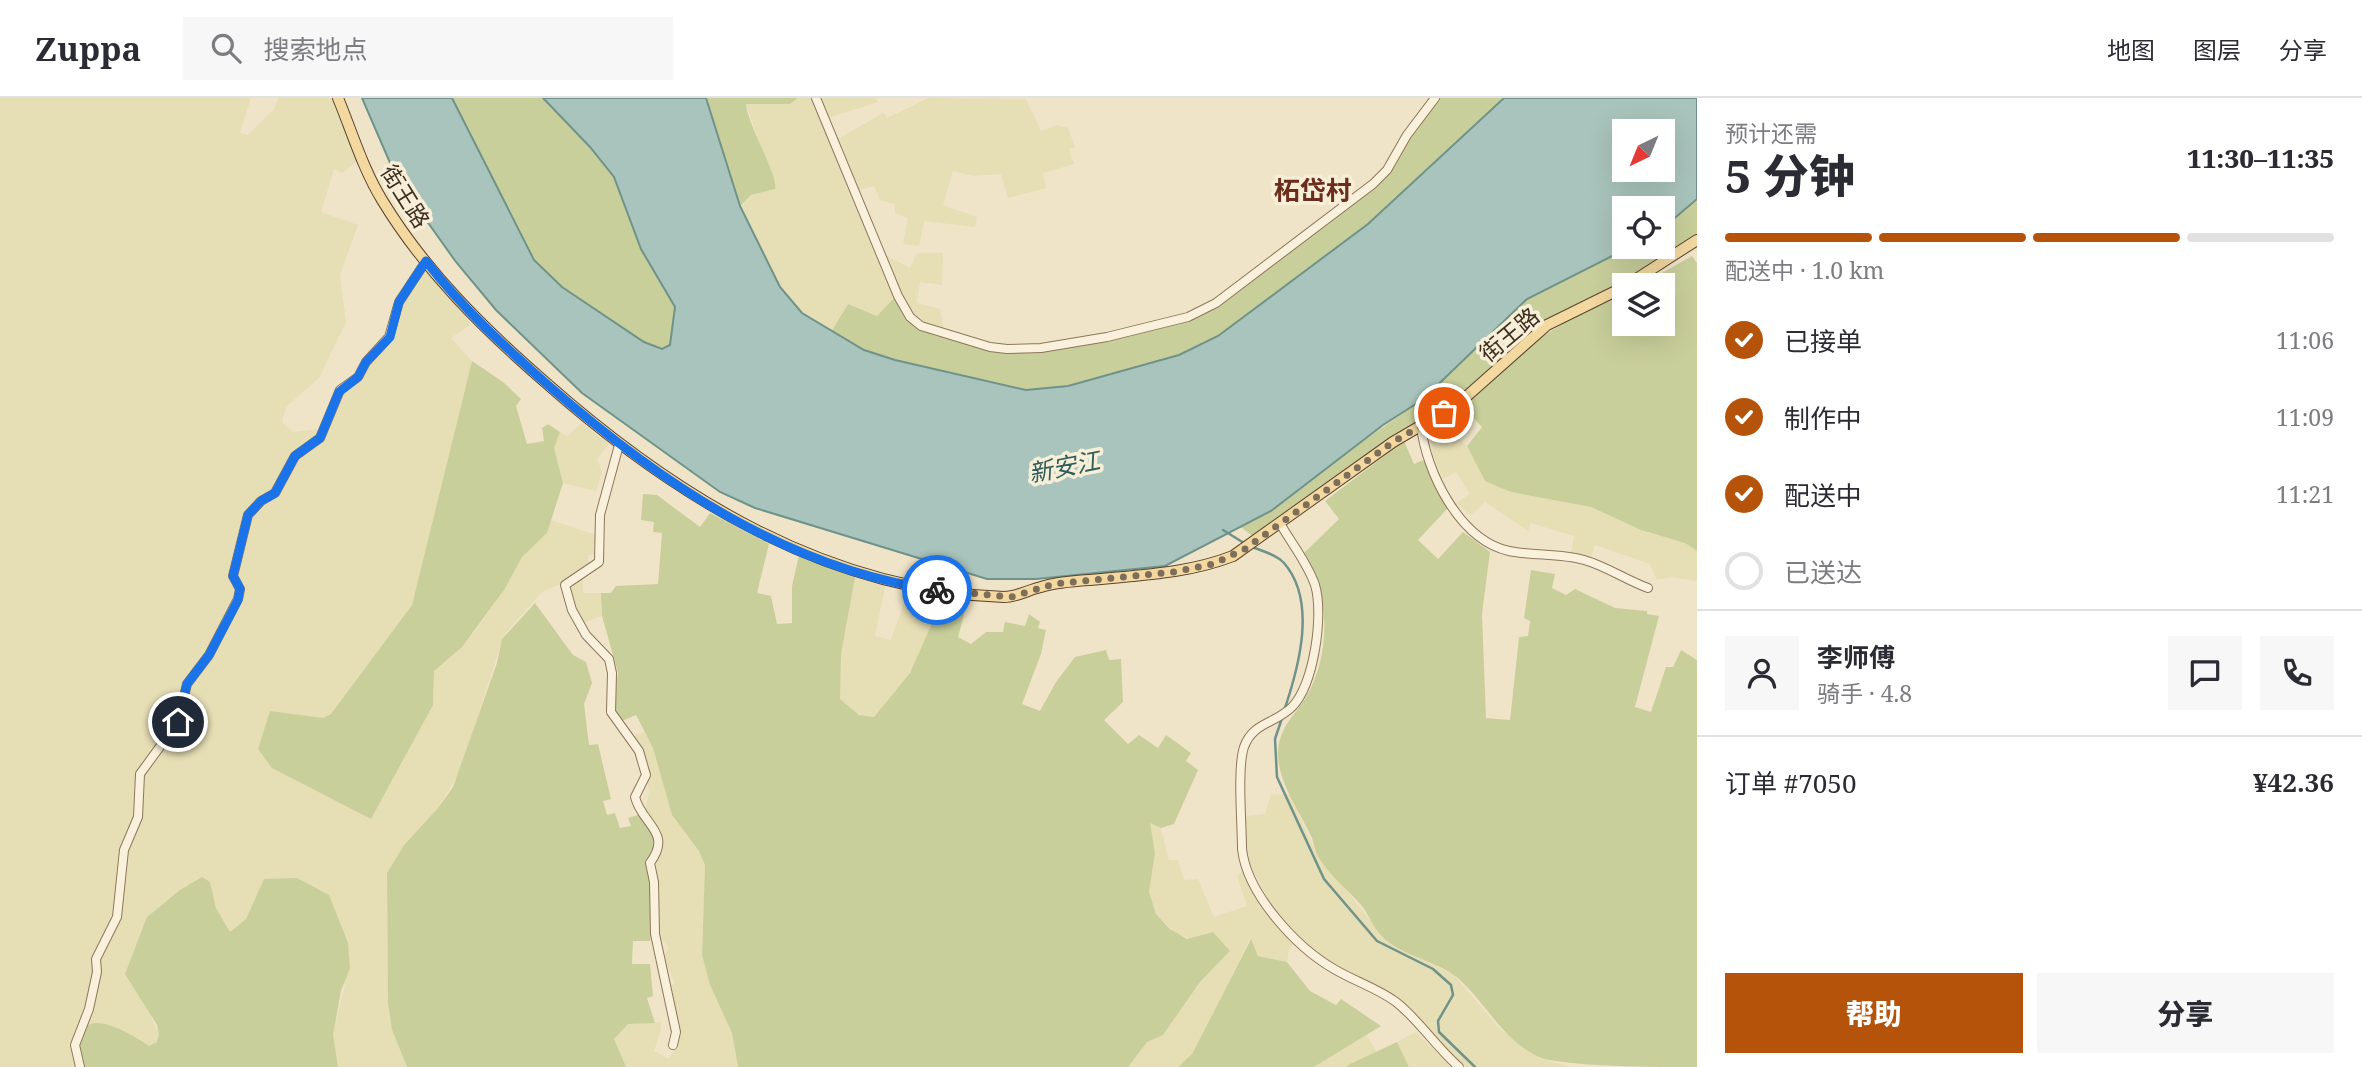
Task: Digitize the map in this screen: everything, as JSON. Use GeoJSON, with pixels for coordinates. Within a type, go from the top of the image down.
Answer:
{"type":"FeatureCollection","features":[{"type":"Feature","properties":{"kind":"main road","name":"街王路"},"geometry":{"type":"LineString","coordinates":[[338,98],[375,188],[426,261],[489,334],[619,445],[681,489],[763,536],[904,585],[1011,597],[1054,584],[1200,567],[1245,549],[1393,442],[1458,404],[1547,325],[1612,292]]}},
{"type":"Feature","properties":{"kind":"main road","name":"街王路"},"geometry":{"type":"LineString","coordinates":[[1645,273],[1697,240]]}},
{"type":"Feature","properties":{"kind":"street"},"geometry":{"type":"LineString","coordinates":[[816,98],[898,296],[910,317],[926,329],[990,347],[1024,349],[1107,337],[1156,326],[1188,317],[1216,303],[1380,177],[1435,98]]}},
{"type":"Feature","properties":{"kind":"street"},"geometry":{"type":"LineString","coordinates":[[80,1067],[75,1045],[89,1009],[97,971],[96,959],[117,917],[124,850],[138,817],[140,774],[178,722],[187,684],[209,655],[238,600],[240,589],[233,576],[245,520],[261,501],[275,493],[295,456],[320,438],[339,392],[358,377],[366,362],[390,337],[399,302],[426,261]]}},
{"type":"Feature","properties":{"kind":"street"},"geometry":{"type":"LineString","coordinates":[[1422,426],[1429,462],[1444,495],[1464,524],[1506,550],[1584,560],[1648,588]]}},
{"type":"Feature","properties":{"kind":"street"},"geometry":{"type":"LineString","coordinates":[[619,445],[600,515],[599,562],[587,567],[565,585],[572,610],[584,633],[609,659],[612,673],[611,712],[639,751],[646,775],[635,797],[639,810],[659,838],[658,852],[650,863],[654,882],[655,934],[676,1032],[673,1045]]}},
{"type":"Feature","properties":{"kind":"street"},"geometry":{"type":"LineString","coordinates":[[1281,525],[1315,584],[1318,604],[1315,647],[1297,702],[1286,712],[1257,727],[1245,747],[1242,849],[1244,863],[1272,911],[1303,946],[1334,969],[1393,1000],[1459,1067]]}},
{"type":"Feature","properties":{"kind":"shaded area"},"geometry":{"type":"Polygon","coordinates":[[[0,98],[251,98],[240,133],[248,135],[274,109],[278,98],[333,98],[358,161],[342,173],[334,169],[321,212],[358,225],[340,275],[346,322],[319,378],[286,407],[282,422],[293,432],[320,429],[344,390],[362,380],[369,364],[392,336],[401,303],[424,268],[471,324],[451,338],[472,361],[412,605],[331,714],[323,718],[270,712],[371,819],[433,705],[434,671],[474,632],[504,590],[522,557],[547,533],[551,520],[596,535],[597,555],[588,555],[588,564],[583,566],[583,593],[601,593],[602,616],[582,623],[563,583],[542,592],[504,635],[460,771],[438,808],[404,845],[387,873],[388,1004],[392,1030],[407,1067],[338,1067],[333,1035],[345,984],[264,879],[246,919],[230,932],[216,908],[210,882],[187,885],[147,917],[148,1010],[159,1034],[157,1042],[149,1046],[135,1037],[83,1067],[0,1067],[0,98]]]}},
{"type":"Feature","properties":{"kind":"shaded area"},"geometry":{"type":"Polygon","coordinates":[[[798,98],[812,98],[895,297],[877,316],[848,304],[831,332],[802,313],[780,287],[740,206],[751,195],[775,189],[746,104],[790,104],[798,98]]]}},
{"type":"Feature","properties":{"kind":"shaded area"},"geometry":{"type":"Polygon","coordinates":[[[820,98],[876,98],[878,102],[828,118],[820,98]]]}},
{"type":"Feature","properties":{"kind":"shaded area"},"geometry":{"type":"Polygon","coordinates":[[[928,98],[1026,99],[1041,131],[1057,125],[1068,128],[1075,147],[1069,149],[1074,164],[1043,173],[1046,188],[1008,198],[1001,174],[973,176],[953,171],[943,205],[977,217],[975,227],[924,221],[919,246],[903,244],[908,218],[895,213],[895,204],[880,200],[874,186],[859,190],[838,139],[883,113],[887,118],[928,98]]]}},
{"type":"Feature","properties":{"kind":"shaded area"},"geometry":{"type":"Polygon","coordinates":[[[917,253],[943,253],[942,285],[920,282],[917,303],[940,309],[944,330],[928,325],[910,311],[884,254],[910,268],[917,253]]]}},
{"type":"Feature","properties":{"kind":"shaded area"},"geometry":{"type":"Polygon","coordinates":[[[1441,422],[1467,446],[1485,481],[1511,492],[1591,507],[1641,530],[1685,543],[1697,551],[1697,581],[1671,577],[1657,580],[1650,564],[1595,545],[1591,557],[1571,553],[1574,536],[1531,523],[1528,531],[1485,502],[1471,516],[1456,503],[1470,494],[1456,472],[1443,479],[1432,453],[1431,434],[1441,422]]]}},
{"type":"Feature","properties":{"kind":"shaded area"},"geometry":{"type":"Polygon","coordinates":[[[582,423],[609,444],[597,459],[602,472],[596,491],[563,483],[554,448],[560,432],[567,436],[582,423]]]}},
{"type":"Feature","properties":{"kind":"shaded area"},"geometry":{"type":"Polygon","coordinates":[[[855,578],[885,586],[875,636],[891,640],[907,594],[944,596],[910,673],[874,717],[859,715],[840,699],[841,654],[855,578]]]}},
{"type":"Feature","properties":{"kind":"shaded area"},"geometry":{"type":"Polygon","coordinates":[[[644,732],[653,748],[672,815],[699,851],[705,865],[702,955],[710,985],[732,1033],[738,1067],[626,1067],[615,1047],[614,1039],[628,1024],[661,1022],[654,1051],[669,1059],[679,1040],[680,1027],[668,987],[675,983],[663,957],[669,947],[660,938],[650,941],[653,899],[645,813],[649,792],[645,761],[634,736],[644,732]]]}},
{"type":"Feature","properties":{"kind":"shaded area"},"geometry":{"type":"Polygon","coordinates":[[[1289,794],[1315,850],[1384,938],[1454,975],[1500,1029],[1542,1059],[1571,1067],[1466,1067],[1439,1045],[1409,1009],[1330,964],[1301,941],[1276,914],[1245,855],[1246,816],[1265,814],[1271,795],[1289,794]]]}},
{"type":"Feature","properties":{"kind":"shaded area"},"geometry":{"type":"Polygon","coordinates":[[[1149,822],[1161,828],[1169,860],[1178,860],[1184,880],[1198,879],[1214,917],[1247,906],[1237,876],[1244,870],[1269,914],[1294,943],[1289,950],[1287,962],[1258,956],[1250,939],[1192,1054],[1178,1067],[1128,1067],[1147,1041],[1163,1035],[1200,982],[1230,951],[1209,932],[1191,939],[1177,934],[1156,914],[1149,892],[1155,853],[1149,822]]]}},
{"type":"Feature","properties":{"kind":"shaded area"},"geometry":{"type":"Polygon","coordinates":[[[1416,1032],[1454,1067],[1409,1067],[1397,1042],[1416,1032]]]}},
{"type":"Feature","properties":{"kind":"shaded area"},"geometry":{"type":"Polygon","coordinates":[[[1367,1035],[1377,1053],[1347,1067],[1314,1067],[1367,1035]]]}},
{"type":"Feature","properties":{"kind":"green space"},"geometry":{"type":"Polygon","coordinates":[[[452,98],[543,98],[590,147],[614,177],[641,249],[675,307],[670,345],[662,349],[644,342],[562,287],[534,260],[452,98]]]}},
{"type":"Feature","properties":{"kind":"green space"},"geometry":{"type":"Polygon","coordinates":[[[706,98],[798,98],[790,104],[746,104],[775,189],[751,195],[740,206],[706,98]]]}},
{"type":"Feature","properties":{"kind":"green space"},"geometry":{"type":"Polygon","coordinates":[[[1440,98],[1504,98],[1368,224],[1218,336],[1179,355],[1068,386],[1026,390],[894,360],[864,350],[831,332],[848,304],[877,316],[895,297],[913,324],[936,336],[1038,352],[1214,308],[1375,186],[1414,128],[1440,98]]]}},
{"type":"Feature","properties":{"kind":"green space"},"geometry":{"type":"Polygon","coordinates":[[[1697,199],[1697,235],[1675,249],[1675,218],[1697,199]]]}},
{"type":"Feature","properties":{"kind":"green space"},"geometry":{"type":"Polygon","coordinates":[[[1612,256],[1612,259],[1659,259],[1637,273],[1612,273],[1612,288],[1545,322],[1455,401],[1255,538],[1238,525],[1247,522],[1422,400],[1527,299],[1612,256]]]}},
{"type":"Feature","properties":{"kind":"green space"},"geometry":{"type":"Polygon","coordinates":[[[1692,256],[1697,263],[1697,551],[1685,543],[1641,530],[1591,507],[1511,492],[1485,481],[1467,446],[1482,427],[1463,407],[1538,339],[1577,315],[1612,300],[1612,336],[1675,336],[1675,273],[1662,273],[1692,256]]]}},
{"type":"Feature","properties":{"kind":"green space"},"geometry":{"type":"Polygon","coordinates":[[[472,361],[503,382],[521,399],[516,406],[527,444],[544,441],[542,428],[548,424],[560,432],[554,448],[563,483],[547,533],[522,557],[504,590],[462,647],[434,671],[433,705],[371,819],[272,768],[258,749],[270,711],[323,718],[331,714],[412,605],[472,361]]]}},
{"type":"Feature","properties":{"kind":"green space"},"geometry":{"type":"Polygon","coordinates":[[[1404,441],[1414,464],[1423,460],[1448,508],[1418,540],[1438,559],[1463,532],[1490,552],[1482,614],[1486,718],[1510,720],[1519,637],[1528,636],[1530,621],[1524,618],[1531,570],[1555,574],[1552,588],[1566,595],[1575,589],[1615,608],[1647,611],[1647,614],[1659,616],[1635,707],[1651,712],[1666,667],[1673,667],[1681,650],[1697,660],[1697,1067],[1579,1064],[1544,1059],[1530,1052],[1508,1035],[1460,980],[1443,968],[1395,946],[1382,936],[1361,905],[1328,871],[1318,856],[1282,777],[1278,755],[1281,736],[1310,690],[1317,673],[1324,638],[1318,585],[1304,553],[1339,519],[1325,501],[1404,441]]]}},
{"type":"Feature","properties":{"kind":"green space"},"geometry":{"type":"Polygon","coordinates":[[[643,494],[657,495],[700,527],[710,513],[769,544],[757,593],[771,596],[777,624],[792,623],[792,586],[799,555],[855,578],[841,654],[840,699],[859,715],[874,717],[910,673],[944,596],[968,600],[958,637],[971,644],[986,632],[1003,632],[1005,622],[1025,626],[1029,614],[1040,622],[1038,628],[1046,630],[1041,654],[1022,704],[1040,711],[1056,682],[1075,657],[1106,650],[1109,660],[1121,659],[1123,702],[1104,720],[1128,744],[1139,735],[1158,748],[1166,735],[1191,753],[1186,761],[1198,770],[1174,824],[1161,828],[1150,823],[1155,853],[1149,892],[1156,914],[1170,929],[1187,939],[1213,932],[1230,951],[1200,982],[1163,1035],[1147,1042],[1128,1067],[738,1067],[732,1033],[710,985],[702,955],[705,865],[699,851],[672,815],[653,748],[636,715],[622,721],[613,710],[618,673],[602,616],[601,593],[611,593],[616,586],[658,584],[662,533],[653,532],[654,522],[641,520],[643,494]]]}},
{"type":"Feature","properties":{"kind":"green space"},"geometry":{"type":"Polygon","coordinates":[[[535,603],[573,655],[586,662],[592,683],[584,704],[589,745],[598,744],[611,799],[603,801],[607,815],[615,813],[620,828],[631,826],[628,818],[641,814],[658,844],[648,863],[653,899],[650,941],[633,941],[632,964],[650,964],[653,996],[647,998],[655,1023],[628,1024],[614,1039],[626,1067],[407,1067],[392,1030],[388,1004],[387,873],[404,845],[453,787],[497,663],[502,639],[535,603]]]}},
{"type":"Feature","properties":{"kind":"green space"},"geometry":{"type":"Polygon","coordinates":[[[202,877],[210,882],[216,908],[230,932],[246,919],[264,879],[297,878],[329,895],[348,943],[350,968],[341,991],[333,1035],[338,1067],[83,1067],[80,1046],[82,1033],[88,1025],[109,1025],[149,1046],[157,1042],[157,1025],[125,974],[147,917],[180,890],[202,877]]]}},
{"type":"Feature","properties":{"kind":"green space"},"geometry":{"type":"Polygon","coordinates":[[[1251,939],[1258,956],[1287,962],[1310,991],[1336,1005],[1341,999],[1381,1026],[1314,1067],[1178,1067],[1192,1054],[1251,939]]]}},
{"type":"Feature","properties":{"kind":"green space"},"geometry":{"type":"Polygon","coordinates":[[[1397,1042],[1409,1067],[1347,1067],[1348,1065],[1397,1042]]]}},
{"type":"Feature","properties":{"kind":"water","name":"新安江"},"geometry":{"type":"Polygon","coordinates":[[[362,98],[452,98],[534,260],[562,287],[644,342],[662,349],[670,345],[675,307],[641,249],[614,177],[590,147],[543,98],[706,98],[740,206],[780,287],[802,313],[864,350],[895,360],[1026,390],[1068,386],[1179,355],[1218,336],[1368,224],[1504,98],[1697,98],[1697,199],[1675,218],[1675,196],[1612,196],[1612,256],[1527,299],[1422,400],[1383,425],[1271,511],[1165,566],[1036,579],[987,579],[755,508],[720,492],[582,393],[496,310],[456,262],[397,179],[362,98]]]}},
{"type":"Feature","properties":{"kind":"waterway"},"geometry":{"type":"LineString","coordinates":[[1223,530],[1244,543]]}},
{"type":"Feature","properties":{"kind":"waterway"},"geometry":{"type":"LineString","coordinates":[[1250,546],[1281,560],[1294,578],[1300,596],[1303,615],[1300,654],[1285,708]]}},
{"type":"Feature","properties":{"kind":"waterway"},"geometry":{"type":"LineString","coordinates":[[1282,718],[1275,739],[1277,777],[1324,879],[1377,941],[1433,969],[1451,985],[1453,995],[1438,1021],[1439,1032],[1475,1067]]}},
{"type":"Feature","properties":{"kind":"way so far"},"geometry":{"type":"LineString","coordinates":[[937,590],[1011,597],[1054,584],[1173,572],[1213,564],[1245,549],[1393,442],[1444,413]]}},
{"type":"Feature","properties":{"kind":"district","name":"柘岱村"},"geometry":{"type":"Point","coordinates":[1313,190]}},
{"type":"Feature","properties":{"kind":"route"},"geometry":{"type":"LineString","coordinates":[[178,722],[187,684],[209,655],[214,639],[238,600],[240,589],[233,576],[245,520],[261,501],[275,493],[295,456],[320,438],[339,392],[356,380],[366,362],[390,337],[399,302],[426,261],[489,334],[632,455],[681,489],[763,536],[891,581],[937,590]]}}]}
